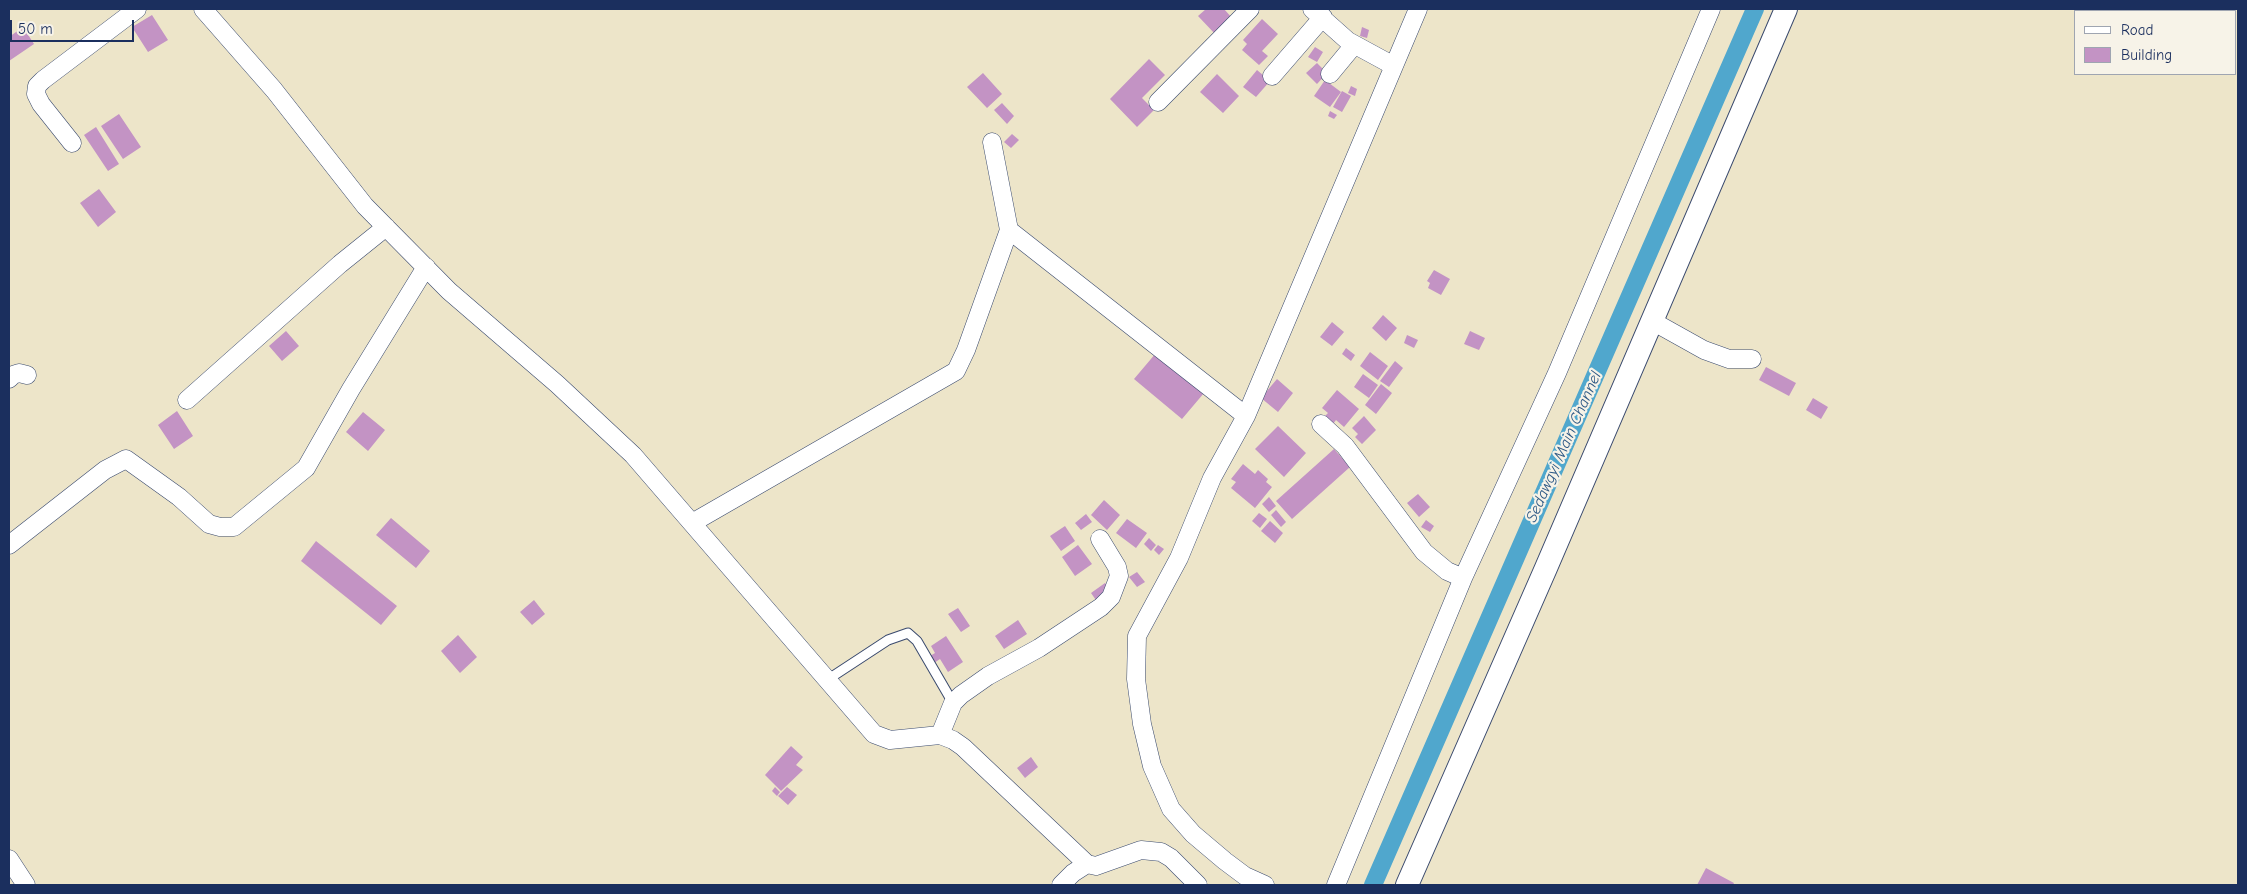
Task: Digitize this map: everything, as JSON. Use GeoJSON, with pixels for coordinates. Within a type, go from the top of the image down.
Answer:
{"type":"FeatureCollection","features":[{"type":"Feature","properties":{"kind":"street"},"geometry":{"type":"LineString","coordinates":[[72,143],[41,104],[36,94],[37,86],[137,9]]}},
{"type":"Feature","properties":{"kind":"street"},"geometry":{"type":"LineString","coordinates":[[203,9],[274,90],[365,206],[449,291],[594,417],[633,455],[877,736],[890,740],[940,735],[963,746],[1087,864],[1096,866],[1141,850],[1161,852],[1171,858],[1198,885]]}},
{"type":"Feature","properties":{"kind":"street"},"geometry":{"type":"LineString","coordinates":[[1158,102],[1250,9]]}},
{"type":"Feature","properties":{"kind":"street"},"geometry":{"type":"LineString","coordinates":[[1265,885],[1245,876],[1225,861],[1193,834],[1171,809],[1152,766],[1142,724],[1136,679],[1137,636],[1179,558],[1212,478],[1246,416],[1418,9]]}},
{"type":"Feature","properties":{"kind":"street"},"geometry":{"type":"LineString","coordinates":[[1336,885],[1463,578],[1556,373],[1711,9]]}},
{"type":"Feature","properties":{"kind":"street"},"geometry":{"type":"LineString","coordinates":[[1407,885],[1786,9]]}},
{"type":"Feature","properties":{"kind":"street"},"geometry":{"type":"LineString","coordinates":[[1272,76],[1317,13],[1354,45],[1394,66]]}},
{"type":"Feature","properties":{"kind":"street"},"geometry":{"type":"LineString","coordinates":[[1330,74],[1354,45]]}},
{"type":"Feature","properties":{"kind":"street"},"geometry":{"type":"LineString","coordinates":[[692,523],[956,371],[966,350],[1009,230],[992,142]]}},
{"type":"Feature","properties":{"kind":"street"},"geometry":{"type":"LineString","coordinates":[[187,400],[332,270],[386,227]]}},
{"type":"Feature","properties":{"kind":"street"},"geometry":{"type":"LineString","coordinates":[[1009,230],[1246,416]]}},
{"type":"Feature","properties":{"kind":"street"},"geometry":{"type":"LineString","coordinates":[[9,545],[105,470],[126,459],[179,497],[209,524],[220,527],[234,527],[306,468],[351,389],[426,267]]}},
{"type":"Feature","properties":{"kind":"street"},"geometry":{"type":"LineString","coordinates":[[1652,321],[1704,350],[1729,359],[1752,359]]}},
{"type":"Feature","properties":{"kind":"street"},"geometry":{"type":"LineString","coordinates":[[9,379],[19,373],[27,375]]}},
{"type":"Feature","properties":{"kind":"street"},"geometry":{"type":"LineString","coordinates":[[1321,424],[1345,446],[1424,552],[1447,571],[1463,578]]}},
{"type":"Feature","properties":{"kind":"street"},"geometry":{"type":"LineString","coordinates":[[940,735],[953,703],[988,676],[1039,648],[1112,597],[1119,576],[1117,567],[1100,539]]}},
{"type":"Feature","properties":{"kind":"street"},"geometry":{"type":"LineString","coordinates":[[10,861],[26,885]]}},
{"type":"Feature","properties":{"kind":"street"},"geometry":{"type":"LineString","coordinates":[[1061,885],[1073,873],[1087,864]]}},
{"type":"Feature","properties":{"kind":"lane"},"geometry":{"type":"LineString","coordinates":[[827,680],[888,640],[908,633],[917,642],[953,703]]}},
{"type":"Feature","properties":{"kind":"building"},"geometry":{"type":"Polygon","coordinates":[[[1206,9],[1224,9],[1233,19],[1216,35],[1198,16],[1206,9]]]}},
{"type":"Feature","properties":{"kind":"building"},"geometry":{"type":"Polygon","coordinates":[[[152,15],[168,40],[148,52],[132,27],[152,15]]]}},
{"type":"Feature","properties":{"kind":"building"},"geometry":{"type":"Polygon","coordinates":[[[1262,19],[1278,34],[1262,51],[1268,56],[1259,65],[1242,50],[1247,44],[1243,40],[1262,19]]]}},
{"type":"Feature","properties":{"kind":"building"},"geometry":{"type":"Polygon","coordinates":[[[23,27],[34,44],[9,61],[9,37],[23,27]]]}},
{"type":"Feature","properties":{"kind":"building"},"geometry":{"type":"Polygon","coordinates":[[[1362,27],[1369,30],[1367,38],[1360,36],[1362,27]]]}},
{"type":"Feature","properties":{"kind":"building"},"geometry":{"type":"Polygon","coordinates":[[[1315,47],[1323,52],[1317,62],[1308,57],[1315,47]]]}},
{"type":"Feature","properties":{"kind":"building"},"geometry":{"type":"Polygon","coordinates":[[[1149,59],[1165,75],[1142,98],[1154,110],[1137,127],[1110,99],[1149,59]]]}},
{"type":"Feature","properties":{"kind":"building"},"geometry":{"type":"Polygon","coordinates":[[[1317,63],[1327,73],[1317,84],[1306,73],[1317,63]]]}},
{"type":"Feature","properties":{"kind":"building"},"geometry":{"type":"Polygon","coordinates":[[[1257,70],[1270,81],[1256,97],[1243,87],[1257,70]]]}},
{"type":"Feature","properties":{"kind":"building"},"geometry":{"type":"Polygon","coordinates":[[[983,73],[1002,94],[987,108],[967,87],[983,73]]]}},
{"type":"Feature","properties":{"kind":"building"},"geometry":{"type":"Polygon","coordinates":[[[1217,74],[1239,96],[1223,113],[1200,92],[1217,74]]]}},
{"type":"Feature","properties":{"kind":"building"},"geometry":{"type":"Polygon","coordinates":[[[1325,80],[1341,92],[1330,107],[1314,96],[1325,80]]]}},
{"type":"Feature","properties":{"kind":"building"},"geometry":{"type":"Polygon","coordinates":[[[1351,86],[1357,89],[1355,96],[1348,93],[1351,86]]]}},
{"type":"Feature","properties":{"kind":"building"},"geometry":{"type":"Polygon","coordinates":[[[1342,91],[1351,96],[1342,112],[1333,107],[1342,91]]]}},
{"type":"Feature","properties":{"kind":"building"},"geometry":{"type":"Polygon","coordinates":[[[1002,103],[1014,116],[1007,124],[994,110],[1002,103]]]}},
{"type":"Feature","properties":{"kind":"building"},"geometry":{"type":"Polygon","coordinates":[[[1330,111],[1337,115],[1334,119],[1328,116],[1330,111]]]}},
{"type":"Feature","properties":{"kind":"building"},"geometry":{"type":"Polygon","coordinates":[[[119,114],[141,147],[123,159],[101,126],[119,114]]]}},
{"type":"Feature","properties":{"kind":"building"},"geometry":{"type":"Polygon","coordinates":[[[96,127],[119,164],[108,171],[84,135],[96,127]]]}},
{"type":"Feature","properties":{"kind":"building"},"geometry":{"type":"Polygon","coordinates":[[[1012,134],[1019,140],[1011,148],[1004,142],[1012,134]]]}},
{"type":"Feature","properties":{"kind":"building"},"geometry":{"type":"Polygon","coordinates":[[[99,189],[116,212],[98,227],[80,203],[99,189]]]}},
{"type":"Feature","properties":{"kind":"building"},"geometry":{"type":"Polygon","coordinates":[[[1434,270],[1450,279],[1441,295],[1428,288],[1430,283],[1427,281],[1434,270]]]}},
{"type":"Feature","properties":{"kind":"building"},"geometry":{"type":"Polygon","coordinates":[[[1383,315],[1397,328],[1386,341],[1372,328],[1383,315]]]}},
{"type":"Feature","properties":{"kind":"building"},"geometry":{"type":"Polygon","coordinates":[[[1332,322],[1344,332],[1332,346],[1320,337],[1332,322]]]}},
{"type":"Feature","properties":{"kind":"building"},"geometry":{"type":"Polygon","coordinates":[[[286,331],[299,346],[282,361],[269,346],[286,331]]]}},
{"type":"Feature","properties":{"kind":"building"},"geometry":{"type":"Polygon","coordinates":[[[1470,331],[1485,338],[1479,350],[1464,344],[1470,331]]]}},
{"type":"Feature","properties":{"kind":"building"},"geometry":{"type":"Polygon","coordinates":[[[1407,335],[1418,340],[1414,348],[1404,343],[1407,335]]]}},
{"type":"Feature","properties":{"kind":"building"},"geometry":{"type":"Polygon","coordinates":[[[1346,348],[1355,355],[1351,361],[1342,354],[1346,348]]]}},
{"type":"Feature","properties":{"kind":"building"},"geometry":{"type":"Polygon","coordinates":[[[1370,352],[1388,366],[1378,380],[1360,366],[1370,352]]]}},
{"type":"Feature","properties":{"kind":"building"},"geometry":{"type":"Polygon","coordinates":[[[1156,353],[1204,393],[1182,419],[1134,379],[1156,353]]]}},
{"type":"Feature","properties":{"kind":"building"},"geometry":{"type":"Polygon","coordinates":[[[1395,361],[1403,368],[1389,387],[1380,381],[1395,361]]]}},
{"type":"Feature","properties":{"kind":"building"},"geometry":{"type":"Polygon","coordinates":[[[1766,367],[1796,383],[1789,396],[1759,380],[1766,367]]]}},
{"type":"Feature","properties":{"kind":"building"},"geometry":{"type":"Polygon","coordinates":[[[1363,374],[1378,385],[1369,398],[1354,387],[1363,374]]]}},
{"type":"Feature","properties":{"kind":"building"},"geometry":{"type":"Polygon","coordinates":[[[1277,379],[1293,393],[1278,412],[1261,398],[1277,379]]]}},
{"type":"Feature","properties":{"kind":"building"},"geometry":{"type":"Polygon","coordinates":[[[1381,384],[1392,393],[1376,414],[1365,405],[1381,384]]]}},
{"type":"Feature","properties":{"kind":"building"},"geometry":{"type":"Polygon","coordinates":[[[1337,390],[1359,409],[1344,427],[1336,420],[1333,424],[1324,417],[1328,413],[1322,408],[1337,390]]]}},
{"type":"Feature","properties":{"kind":"building"},"geometry":{"type":"Polygon","coordinates":[[[1813,398],[1828,407],[1821,419],[1806,410],[1813,398]]]}},
{"type":"Feature","properties":{"kind":"building"},"geometry":{"type":"Polygon","coordinates":[[[177,411],[193,436],[174,449],[158,425],[177,411]]]}},
{"type":"Feature","properties":{"kind":"building"},"geometry":{"type":"Polygon","coordinates":[[[363,412],[385,430],[368,451],[346,432],[363,412]]]}},
{"type":"Feature","properties":{"kind":"building"},"geometry":{"type":"Polygon","coordinates":[[[1364,416],[1376,430],[1362,444],[1355,437],[1358,434],[1352,428],[1364,416]]]}},
{"type":"Feature","properties":{"kind":"building"},"geometry":{"type":"Polygon","coordinates":[[[1278,426],[1306,453],[1284,477],[1255,449],[1278,426]]]}},
{"type":"Feature","properties":{"kind":"building"},"geometry":{"type":"Polygon","coordinates":[[[1334,449],[1350,467],[1292,519],[1276,501],[1334,449]]]}},
{"type":"Feature","properties":{"kind":"building"},"geometry":{"type":"Polygon","coordinates":[[[1243,464],[1255,474],[1258,470],[1268,479],[1266,482],[1272,487],[1255,508],[1231,488],[1236,482],[1231,479],[1243,464]]]}},
{"type":"Feature","properties":{"kind":"building"},"geometry":{"type":"Polygon","coordinates":[[[1418,494],[1430,507],[1419,517],[1407,503],[1418,494]]]}},
{"type":"Feature","properties":{"kind":"building"},"geometry":{"type":"Polygon","coordinates":[[[1269,497],[1276,506],[1269,512],[1262,504],[1269,497]]]}},
{"type":"Feature","properties":{"kind":"building"},"geometry":{"type":"Polygon","coordinates":[[[1104,500],[1120,515],[1107,530],[1091,515],[1104,500]]]}},
{"type":"Feature","properties":{"kind":"building"},"geometry":{"type":"Polygon","coordinates":[[[1276,510],[1286,522],[1281,527],[1271,515],[1276,510]]]}},
{"type":"Feature","properties":{"kind":"building"},"geometry":{"type":"Polygon","coordinates":[[[1259,513],[1267,519],[1260,528],[1252,521],[1259,513]]]}},
{"type":"Feature","properties":{"kind":"building"},"geometry":{"type":"Polygon","coordinates":[[[1086,514],[1092,522],[1081,530],[1075,523],[1086,514]]]}},
{"type":"Feature","properties":{"kind":"building"},"geometry":{"type":"Polygon","coordinates":[[[391,518],[430,551],[416,568],[376,535],[391,518]]]}},
{"type":"Feature","properties":{"kind":"building"},"geometry":{"type":"Polygon","coordinates":[[[1127,519],[1147,533],[1136,548],[1116,533],[1127,519]]]}},
{"type":"Feature","properties":{"kind":"building"},"geometry":{"type":"Polygon","coordinates":[[[1426,520],[1434,526],[1430,532],[1421,527],[1426,520]]]}},
{"type":"Feature","properties":{"kind":"building"},"geometry":{"type":"Polygon","coordinates":[[[1270,521],[1283,533],[1275,543],[1261,531],[1270,521]]]}},
{"type":"Feature","properties":{"kind":"building"},"geometry":{"type":"Polygon","coordinates":[[[1065,526],[1075,541],[1061,551],[1050,536],[1065,526]]]}},
{"type":"Feature","properties":{"kind":"building"},"geometry":{"type":"Polygon","coordinates":[[[1149,538],[1156,545],[1151,551],[1144,544],[1149,538]]]}},
{"type":"Feature","properties":{"kind":"building"},"geometry":{"type":"Polygon","coordinates":[[[316,541],[397,606],[381,625],[301,561],[316,541]]]}},
{"type":"Feature","properties":{"kind":"building"},"geometry":{"type":"Polygon","coordinates":[[[1078,545],[1092,564],[1075,576],[1062,557],[1078,545]]]}},
{"type":"Feature","properties":{"kind":"building"},"geometry":{"type":"Polygon","coordinates":[[[1158,545],[1164,549],[1159,555],[1154,550],[1158,545]]]}},
{"type":"Feature","properties":{"kind":"building"},"geometry":{"type":"Polygon","coordinates":[[[1137,572],[1145,582],[1137,587],[1129,577],[1137,572]]]}},
{"type":"Feature","properties":{"kind":"building"},"geometry":{"type":"Polygon","coordinates":[[[1105,583],[1112,593],[1098,603],[1091,593],[1105,583]]]}},
{"type":"Feature","properties":{"kind":"building"},"geometry":{"type":"Polygon","coordinates":[[[534,600],[545,614],[532,625],[520,612],[534,600]]]}},
{"type":"Feature","properties":{"kind":"building"},"geometry":{"type":"Polygon","coordinates":[[[958,608],[970,626],[961,632],[948,614],[958,608]]]}},
{"type":"Feature","properties":{"kind":"building"},"geometry":{"type":"Polygon","coordinates":[[[1018,620],[1027,634],[1004,649],[995,636],[1018,620]]]}},
{"type":"Feature","properties":{"kind":"building"},"geometry":{"type":"Polygon","coordinates":[[[458,635],[477,657],[460,673],[441,651],[458,635]]]}},
{"type":"Feature","properties":{"kind":"building"},"geometry":{"type":"Polygon","coordinates":[[[946,636],[963,662],[948,672],[940,659],[934,663],[930,656],[935,653],[931,646],[946,636]]]}},
{"type":"Feature","properties":{"kind":"building"},"geometry":{"type":"Polygon","coordinates":[[[791,746],[803,757],[796,765],[803,770],[781,791],[765,775],[791,746]]]}},
{"type":"Feature","properties":{"kind":"building"},"geometry":{"type":"Polygon","coordinates":[[[1031,757],[1038,767],[1025,778],[1017,768],[1031,757]]]}},
{"type":"Feature","properties":{"kind":"building"},"geometry":{"type":"Polygon","coordinates":[[[775,787],[780,792],[777,796],[772,791],[775,787]]]}},
{"type":"Feature","properties":{"kind":"building"},"geometry":{"type":"Polygon","coordinates":[[[787,787],[797,795],[788,805],[778,796],[787,787]]]}},
{"type":"Feature","properties":{"kind":"building"},"geometry":{"type":"Polygon","coordinates":[[[1706,868],[1734,883],[1733,885],[1697,885],[1706,868]]]}},
{"type":"Feature","properties":{"kind":"waterway","name":"Sedawgyi Main Channel"},"geometry":{"type":"LineString","coordinates":[[1373,885],[1755,9]]}}]}
